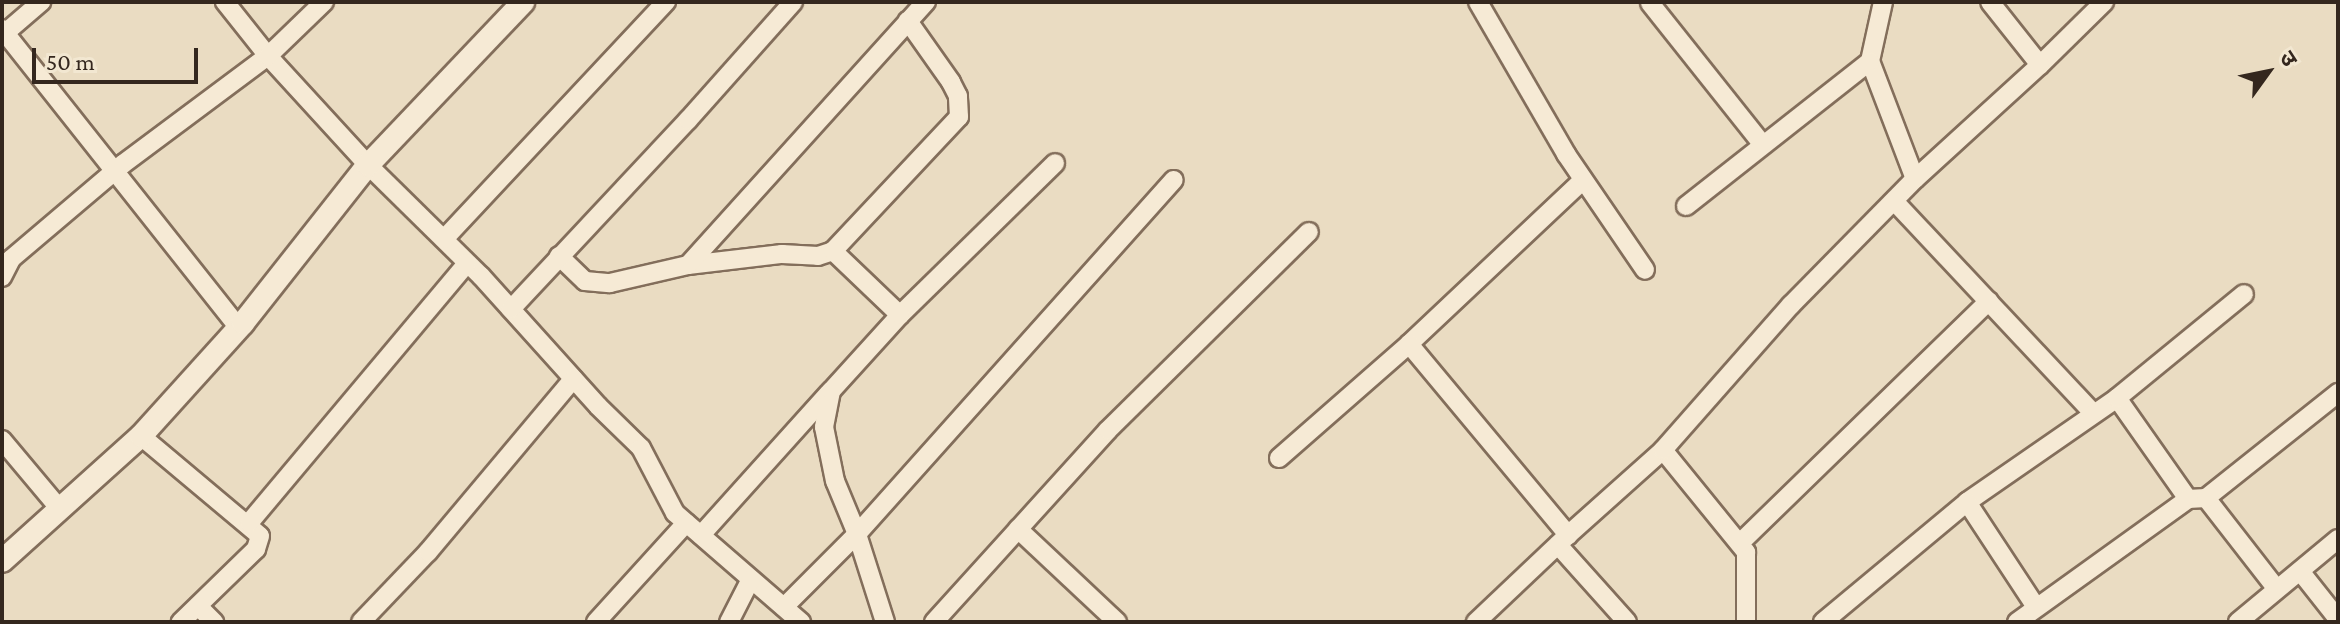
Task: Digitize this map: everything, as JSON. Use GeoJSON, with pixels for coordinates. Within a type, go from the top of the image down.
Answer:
{"type":"FeatureCollection","features":[{"type":"Feature","properties":{"kind":"street"},"geometry":{"type":"LineString","coordinates":[[41,2],[4,31],[239,328]]}},
{"type":"Feature","properties":{"kind":"street"},"geometry":{"type":"LineString","coordinates":[[225,2],[268,56],[368,165],[444,239],[641,448],[675,513],[801,622]]}},
{"type":"Feature","properties":{"kind":"street"},"geometry":{"type":"LineString","coordinates":[[2,277],[11,259],[115,170],[268,56],[324,2]]}},
{"type":"Feature","properties":{"kind":"street"},"geometry":{"type":"LineString","coordinates":[[2,561],[141,436],[239,328],[368,165],[523,2]]}},
{"type":"Feature","properties":{"kind":"street"},"geometry":{"type":"LineString","coordinates":[[444,239],[666,2]]}},
{"type":"Feature","properties":{"kind":"street"},"geometry":{"type":"LineString","coordinates":[[511,309],[688,120],[793,2]]}},
{"type":"Feature","properties":{"kind":"street"},"geometry":{"type":"LineString","coordinates":[[688,265],[926,2]]}},
{"type":"Feature","properties":{"kind":"street"},"geometry":{"type":"LineString","coordinates":[[1478,2],[1583,180],[1645,270]]}},
{"type":"Feature","properties":{"kind":"street"},"geometry":{"type":"LineString","coordinates":[[1883,2],[1870,61],[1915,179]]}},
{"type":"Feature","properties":{"kind":"street"},"geometry":{"type":"LineString","coordinates":[[1990,2],[2040,65]]}},
{"type":"Feature","properties":{"kind":"street"},"geometry":{"type":"LineString","coordinates":[[1476,622],[1663,450],[1791,305],[1915,179],[2104,2]]}},
{"type":"Feature","properties":{"kind":"street"},"geometry":{"type":"LineString","coordinates":[[1650,3],[1763,145]]}},
{"type":"Feature","properties":{"kind":"street"},"geometry":{"type":"LineString","coordinates":[[559,256],[585,281],[610,283],[688,265],[782,254],[818,256],[833,251],[954,126],[959,117],[958,96],[951,82],[908,21]]}},
{"type":"Feature","properties":{"kind":"street"},"geometry":{"type":"LineString","coordinates":[[1686,206],[1870,61]]}},
{"type":"Feature","properties":{"kind":"street"},"geometry":{"type":"LineString","coordinates":[[701,535],[900,315],[1055,163]]}},
{"type":"Feature","properties":{"kind":"street"},"geometry":{"type":"LineString","coordinates":[[784,607],[857,534],[1174,180]]}},
{"type":"Feature","properties":{"kind":"street"},"geometry":{"type":"LineString","coordinates":[[1279,458],[1409,344],[1583,180]]}},
{"type":"Feature","properties":{"kind":"street"},"geometry":{"type":"LineString","coordinates":[[1894,201],[2093,413]]}},
{"type":"Feature","properties":{"kind":"street"},"geometry":{"type":"LineString","coordinates":[[934,622],[1108,430],[1309,232]]}},
{"type":"Feature","properties":{"kind":"street"},"geometry":{"type":"LineString","coordinates":[[833,251],[900,315]]}},
{"type":"Feature","properties":{"kind":"street"},"geometry":{"type":"LineString","coordinates":[[249,523],[467,263]]}},
{"type":"Feature","properties":{"kind":"street"},"geometry":{"type":"LineString","coordinates":[[1823,622],[1967,502],[2117,398],[2244,294]]}},
{"type":"Feature","properties":{"kind":"street"},"geometry":{"type":"LineString","coordinates":[[1740,543],[1989,301]]}},
{"type":"Feature","properties":{"kind":"street"},"geometry":{"type":"LineString","coordinates":[[1409,344],[1627,622]]}},
{"type":"Feature","properties":{"kind":"street"},"geometry":{"type":"LineString","coordinates":[[361,622],[428,552],[573,379]]}},
{"type":"Feature","properties":{"kind":"street"},"geometry":{"type":"LineString","coordinates":[[831,391],[824,427],[835,481],[857,534],[885,622]]}},
{"type":"Feature","properties":{"kind":"street"},"geometry":{"type":"LineString","coordinates":[[1967,502],[2030,616],[2197,499],[2338,393]]}},
{"type":"Feature","properties":{"kind":"street"},"geometry":{"type":"LineString","coordinates":[[2117,398],[2197,499],[2276,588]]}},
{"type":"Feature","properties":{"kind":"street"},"geometry":{"type":"LineString","coordinates":[[141,436],[249,523],[260,536],[260,545],[181,622]]}},
{"type":"Feature","properties":{"kind":"street"},"geometry":{"type":"LineString","coordinates":[[2,440],[60,509]]}},
{"type":"Feature","properties":{"kind":"street"},"geometry":{"type":"LineString","coordinates":[[1663,450],[1740,543],[1748,557],[1746,622]]}},
{"type":"Feature","properties":{"kind":"street"},"geometry":{"type":"LineString","coordinates":[[596,622],[686,523]]}},
{"type":"Feature","properties":{"kind":"street"},"geometry":{"type":"LineString","coordinates":[[1018,529],[1117,622]]}},
{"type":"Feature","properties":{"kind":"street"},"geometry":{"type":"LineString","coordinates":[[2238,622],[2338,539]]}},
{"type":"Feature","properties":{"kind":"street"},"geometry":{"type":"LineString","coordinates":[[2300,571],[2338,619]]}},
{"type":"Feature","properties":{"kind":"street"},"geometry":{"type":"LineString","coordinates":[[729,622],[751,579]]}},
{"type":"Feature","properties":{"kind":"street"},"geometry":{"type":"LineString","coordinates":[[198,606],[214,622]]}}]}
